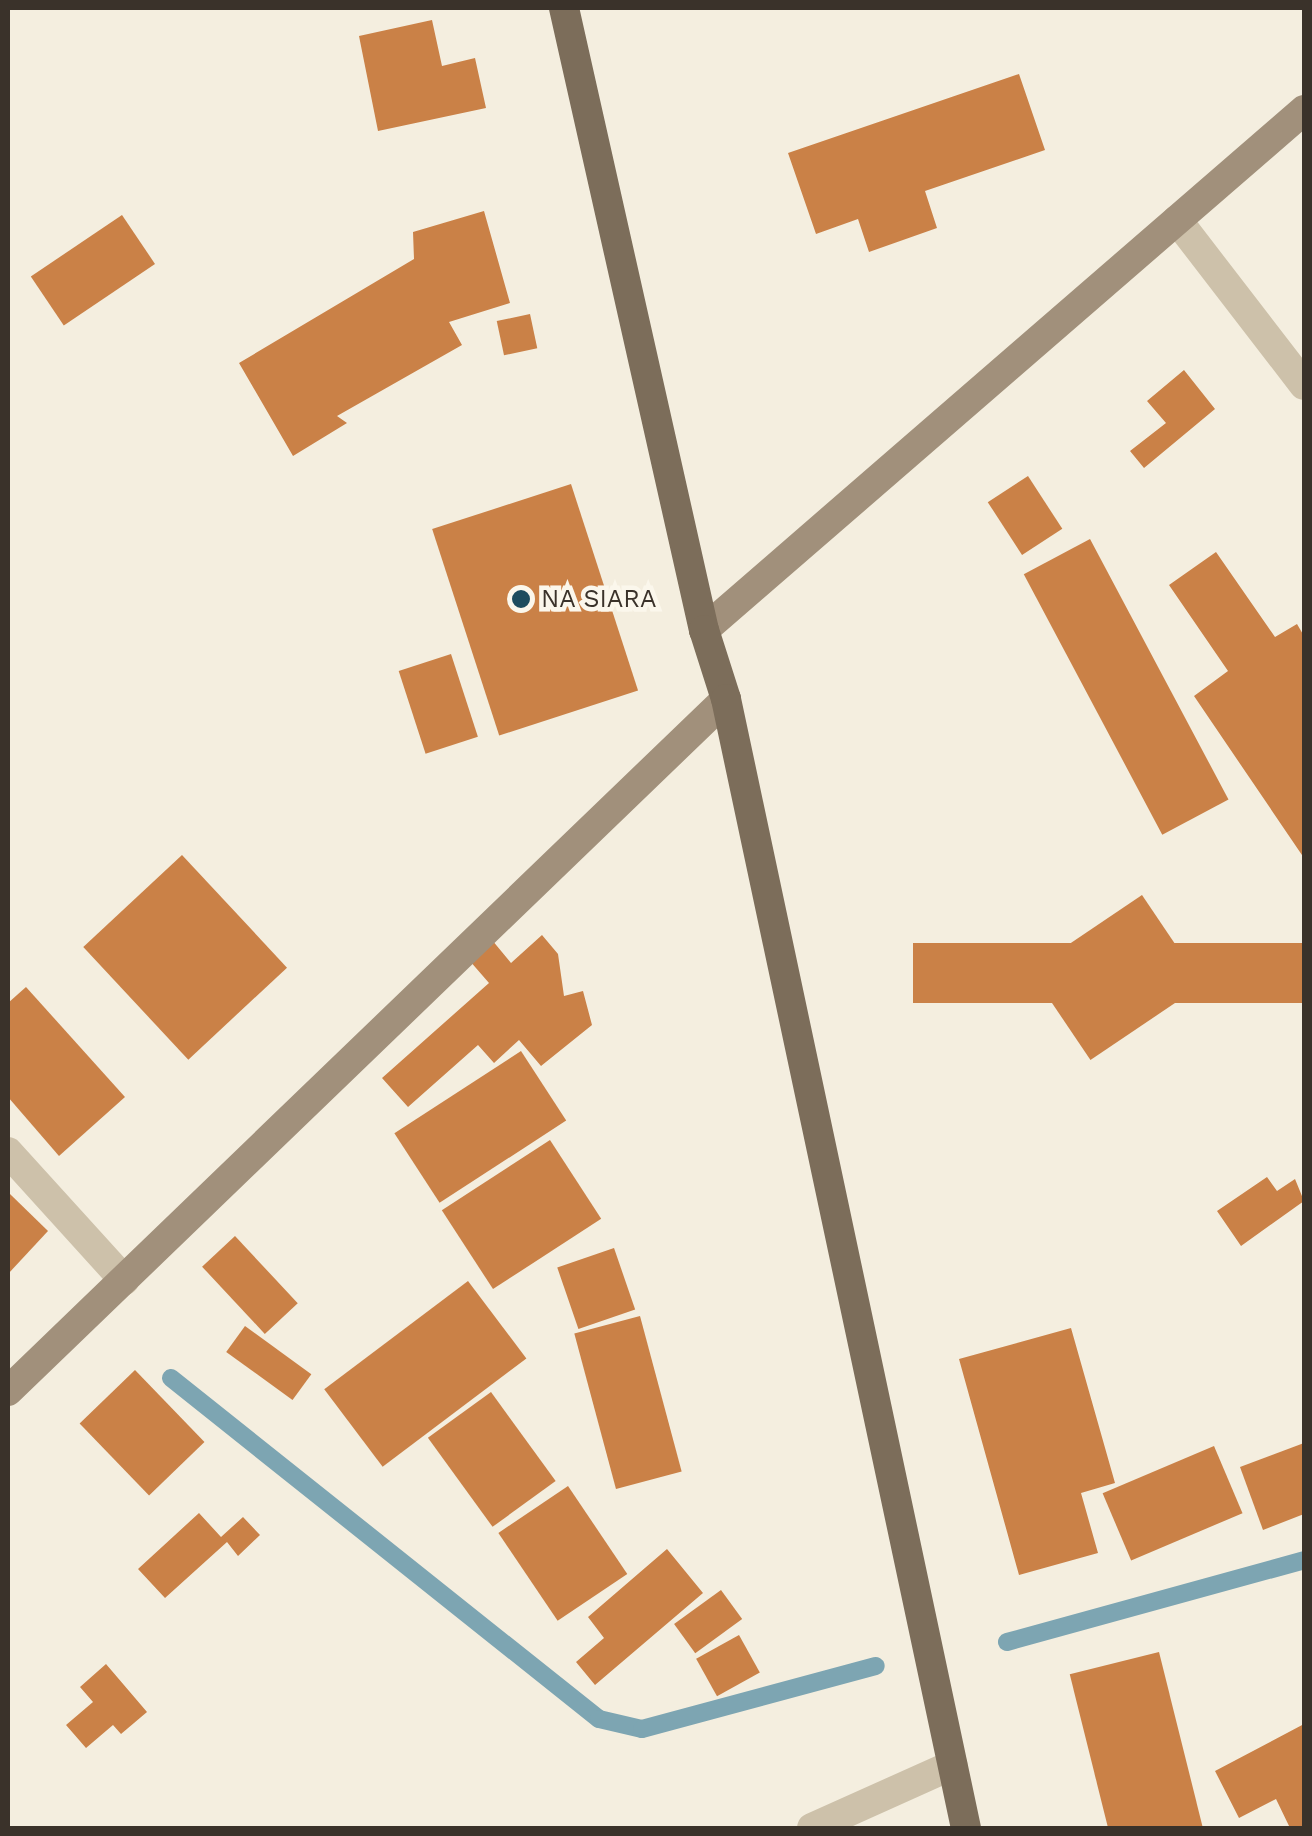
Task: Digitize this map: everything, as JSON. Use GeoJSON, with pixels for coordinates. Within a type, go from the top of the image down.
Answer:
{"type":"FeatureCollection","features":[{"type":"Feature","properties":{"kind":"main road"},"geometry":{"type":"LineString","coordinates":[[564,8],[704,630],[726,699],[966,1828]]}},
{"type":"Feature","properties":{"kind":"street"},"geometry":{"type":"LineString","coordinates":[[704,630],[1304,110]]}},
{"type":"Feature","properties":{"kind":"street"},"geometry":{"type":"LineString","coordinates":[[1177,220],[1304,386]]}},
{"type":"Feature","properties":{"kind":"street"},"geometry":{"type":"LineString","coordinates":[[8,1391],[726,699]]}},
{"type":"Feature","properties":{"kind":"street"},"geometry":{"type":"LineString","coordinates":[[8,1152],[124,1280]]}},
{"type":"Feature","properties":{"kind":"street"},"geometry":{"type":"LineString","coordinates":[[812,1828],[952,1765]]}},
{"type":"Feature","properties":{"kind":"building"},"geometry":{"type":"Polygon","coordinates":[[[432,20],[442,66],[475,58],[486,108],[378,131],[359,36],[432,20]]]}},
{"type":"Feature","properties":{"kind":"building"},"geometry":{"type":"Polygon","coordinates":[[[1019,74],[1045,150],[925,191],[937,228],[869,252],[858,219],[816,234],[788,153],[1019,74]]]}},
{"type":"Feature","properties":{"kind":"building"},"geometry":{"type":"Polygon","coordinates":[[[484,211],[510,303],[449,322],[462,345],[337,416],[347,423],[293,456],[239,363],[414,259],[413,232],[484,211]]]}},
{"type":"Feature","properties":{"kind":"building"},"geometry":{"type":"Polygon","coordinates":[[[122,215],[155,264],[64,325],[31,277],[122,215]]]}},
{"type":"Feature","properties":{"kind":"building"},"geometry":{"type":"Polygon","coordinates":[[[530,314],[537,348],[504,355],[497,321],[530,314]]]}},
{"type":"Feature","properties":{"kind":"building"},"geometry":{"type":"Polygon","coordinates":[[[1184,370],[1215,409],[1144,468],[1130,451],[1166,423],[1147,401],[1184,370]]]}},
{"type":"Feature","properties":{"kind":"building"},"geometry":{"type":"Polygon","coordinates":[[[1028,476],[1062,529],[1022,555],[988,502],[1028,476]]]}},
{"type":"Feature","properties":{"kind":"building"},"geometry":{"type":"Polygon","coordinates":[[[571,484],[638,690],[499,735],[432,529],[571,484]]]}},
{"type":"Feature","properties":{"kind":"building"},"geometry":{"type":"Polygon","coordinates":[[[1090,539],[1228,799],[1162,835],[1024,574],[1090,539]]]}},
{"type":"Feature","properties":{"kind":"building"},"geometry":{"type":"Polygon","coordinates":[[[1216,552],[1275,637],[1297,624],[1304,636],[1304,858],[1194,696],[1228,671],[1169,585],[1216,552]]]}},
{"type":"Feature","properties":{"kind":"building"},"geometry":{"type":"Polygon","coordinates":[[[451,654],[478,737],[426,754],[399,671],[451,654]]]}},
{"type":"Feature","properties":{"kind":"building"},"geometry":{"type":"Polygon","coordinates":[[[182,855],[287,968],[188,1060],[83,947],[182,855]]]}},
{"type":"Feature","properties":{"kind":"building"},"geometry":{"type":"Polygon","coordinates":[[[1142,895],[1202,985],[1090,1060],[1030,970],[1142,895]]]}},
{"type":"Feature","properties":{"kind":"building"},"geometry":{"type":"Polygon","coordinates":[[[542,935],[558,954],[564,996],[583,991],[592,1025],[541,1066],[519,1040],[494,1063],[478,1045],[408,1107],[382,1078],[489,983],[469,960],[492,940],[511,963],[542,935]]]}},
{"type":"Feature","properties":{"kind":"building"},"geometry":{"type":"Polygon","coordinates":[[[913,943],[1304,943],[1304,1003],[913,1003],[913,943]]]}},
{"type":"Feature","properties":{"kind":"building"},"geometry":{"type":"Polygon","coordinates":[[[26,987],[125,1097],[59,1156],[8,1097],[8,1003],[26,987]]]}},
{"type":"Feature","properties":{"kind":"building"},"geometry":{"type":"Polygon","coordinates":[[[521,1051],[566,1121],[440,1203],[394,1133],[521,1051]]]}},
{"type":"Feature","properties":{"kind":"building"},"geometry":{"type":"Polygon","coordinates":[[[550,1140],[601,1219],[493,1289],[442,1210],[550,1140]]]}},
{"type":"Feature","properties":{"kind":"building"},"geometry":{"type":"Polygon","coordinates":[[[1267,1177],[1277,1191],[1295,1179],[1304,1201],[1241,1246],[1217,1211],[1267,1177]]]}},
{"type":"Feature","properties":{"kind":"building"},"geometry":{"type":"Polygon","coordinates":[[[10,1194],[48,1231],[8,1274],[8,1197],[10,1194]]]}},
{"type":"Feature","properties":{"kind":"building"},"geometry":{"type":"Polygon","coordinates":[[[235,1236],[298,1303],[265,1334],[202,1267],[235,1236]]]}},
{"type":"Feature","properties":{"kind":"building"},"geometry":{"type":"Polygon","coordinates":[[[614,1248],[635,1309],[578,1329],[557,1268],[614,1248]]]}},
{"type":"Feature","properties":{"kind":"building"},"geometry":{"type":"Polygon","coordinates":[[[468,1281],[526,1358],[383,1467],[324,1389],[468,1281]]]}},
{"type":"Feature","properties":{"kind":"building"},"geometry":{"type":"Polygon","coordinates":[[[640,1316],[682,1472],[616,1489],[574,1334],[640,1316]]]}},
{"type":"Feature","properties":{"kind":"building"},"geometry":{"type":"Polygon","coordinates":[[[245,1326],[311,1374],[293,1400],[226,1352],[245,1326]]]}},
{"type":"Feature","properties":{"kind":"building"},"geometry":{"type":"Polygon","coordinates":[[[1071,1328],[1115,1483],[1081,1493],[1098,1553],[1019,1575],[959,1359],[1071,1328]]]}},
{"type":"Feature","properties":{"kind":"building"},"geometry":{"type":"Polygon","coordinates":[[[135,1370],[204,1442],[149,1495],[80,1423],[135,1370]]]}},
{"type":"Feature","properties":{"kind":"building"},"geometry":{"type":"Polygon","coordinates":[[[491,1392],[556,1481],[493,1527],[428,1438],[491,1392]]]}},
{"type":"Feature","properties":{"kind":"building"},"geometry":{"type":"Polygon","coordinates":[[[1304,1443],[1304,1514],[1263,1530],[1240,1467],[1304,1443]]]}},
{"type":"Feature","properties":{"kind":"building"},"geometry":{"type":"Polygon","coordinates":[[[1214,1446],[1243,1513],[1131,1560],[1103,1493],[1214,1446]]]}},
{"type":"Feature","properties":{"kind":"building"},"geometry":{"type":"Polygon","coordinates":[[[568,1486],[627,1574],[558,1621],[498,1533],[568,1486]]]}},
{"type":"Feature","properties":{"kind":"building"},"geometry":{"type":"Polygon","coordinates":[[[199,1513],[221,1537],[243,1517],[260,1535],[238,1556],[227,1542],[165,1598],[138,1569],[199,1513]]]}},
{"type":"Feature","properties":{"kind":"building"},"geometry":{"type":"Polygon","coordinates":[[[667,1549],[703,1593],[595,1685],[576,1662],[604,1638],[588,1617],[667,1549]]]}},
{"type":"Feature","properties":{"kind":"building"},"geometry":{"type":"Polygon","coordinates":[[[721,1590],[742,1619],[695,1653],[674,1624],[721,1590]]]}},
{"type":"Feature","properties":{"kind":"building"},"geometry":{"type":"Polygon","coordinates":[[[739,1635],[760,1673],[717,1696],[696,1659],[739,1635]]]}},
{"type":"Feature","properties":{"kind":"building"},"geometry":{"type":"Polygon","coordinates":[[[1159,1652],[1203,1828],[1108,1828],[1070,1674],[1159,1652]]]}},
{"type":"Feature","properties":{"kind":"building"},"geometry":{"type":"Polygon","coordinates":[[[106,1664],[147,1712],[121,1734],[113,1725],[86,1748],[66,1725],[93,1702],[80,1687],[106,1664]]]}},
{"type":"Feature","properties":{"kind":"building"},"geometry":{"type":"Polygon","coordinates":[[[1304,1724],[1304,1828],[1290,1828],[1276,1799],[1239,1818],[1215,1771],[1304,1724]]]}},
{"type":"Feature","properties":{"kind":"waterway"},"geometry":{"type":"LineString","coordinates":[[171,1378],[599,1719],[642,1729],[876,1666]]}},
{"type":"Feature","properties":{"kind":"waterway"},"geometry":{"type":"LineString","coordinates":[[1007,1642],[1304,1560]]}},
{"type":"Feature","properties":{"kind":"place","name":"NA SIARA"},"geometry":{"type":"Point","coordinates":[521,599]}}]}
